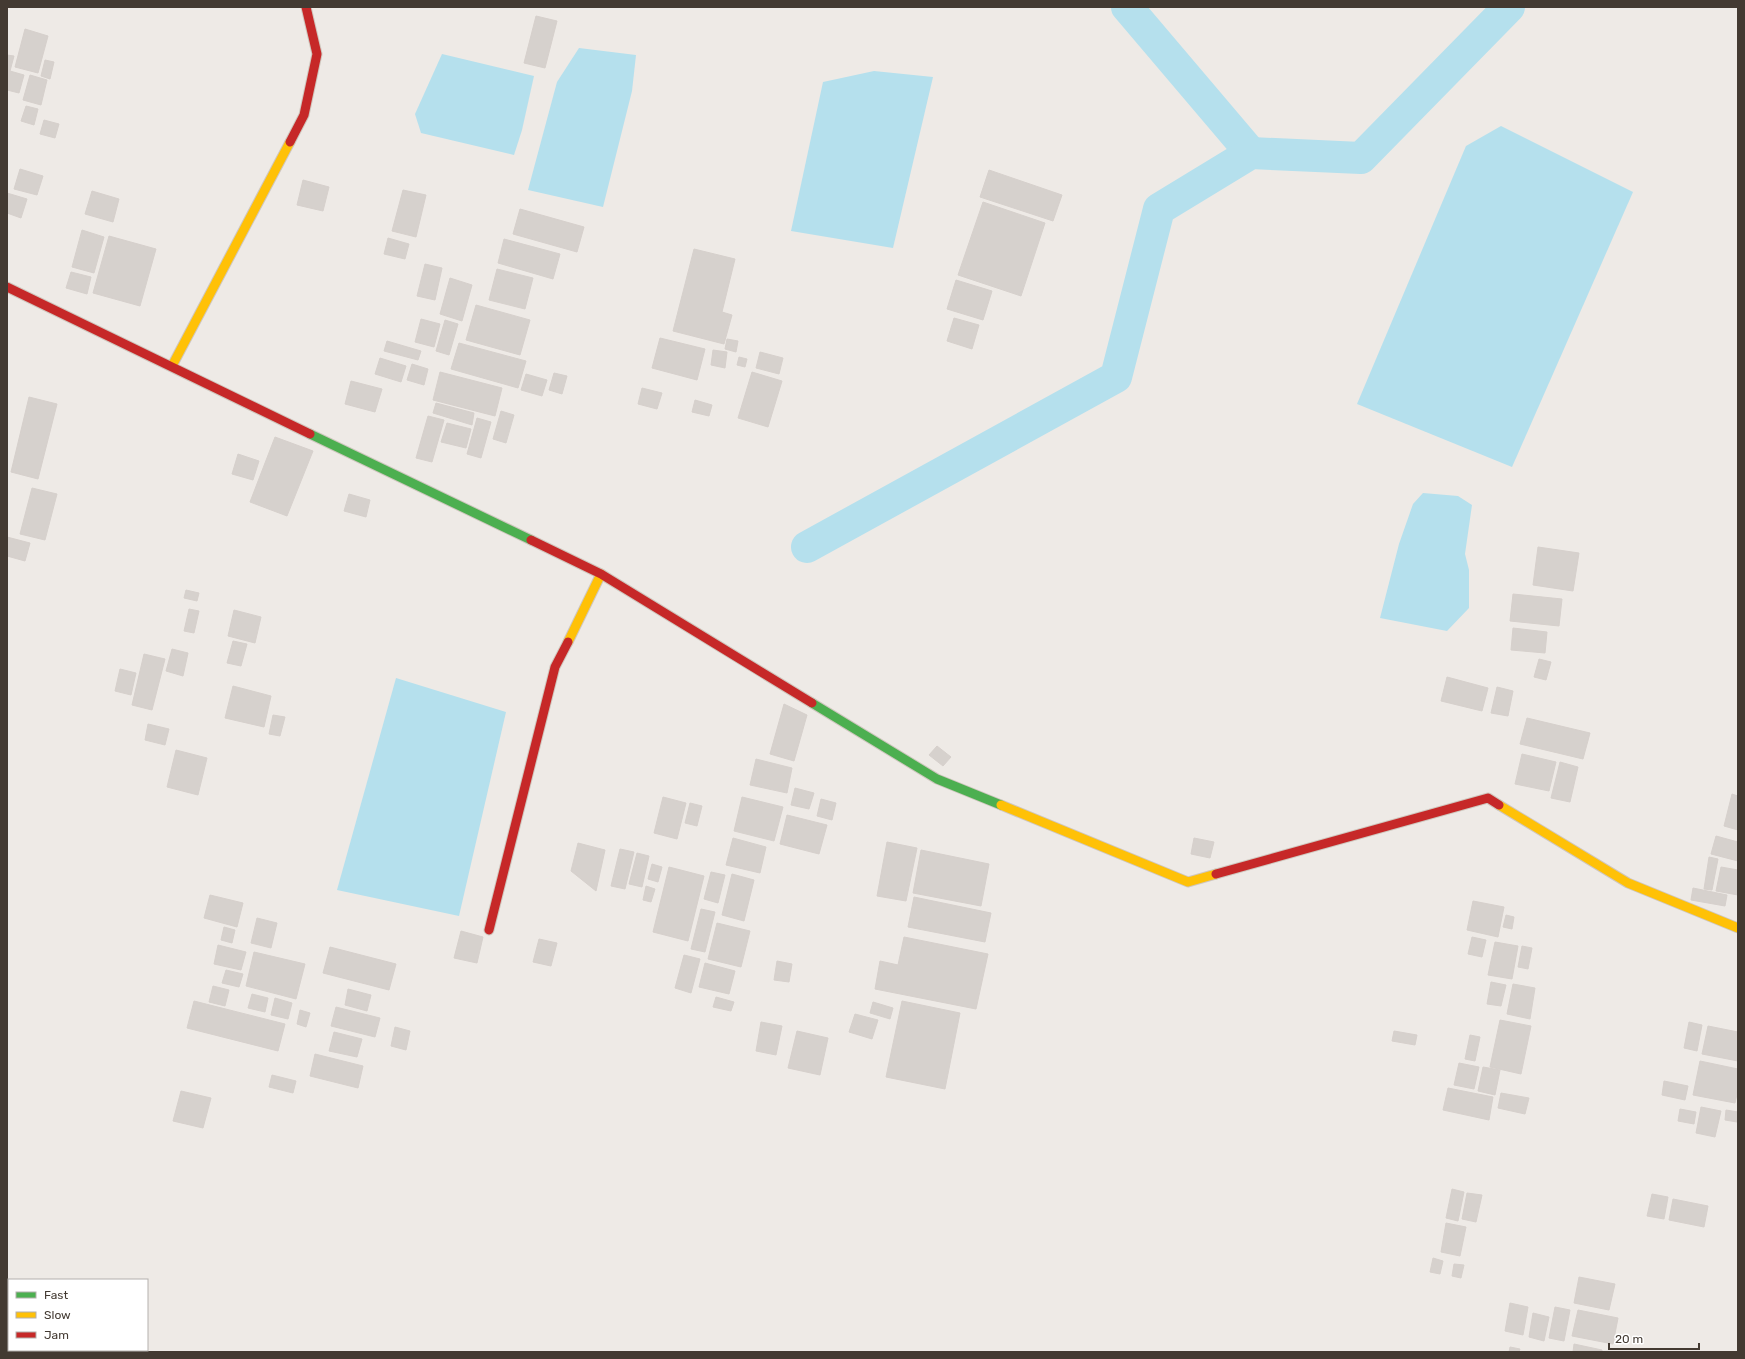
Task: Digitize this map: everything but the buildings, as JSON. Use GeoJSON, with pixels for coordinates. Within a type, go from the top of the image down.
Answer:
{"type":"FeatureCollection","features":[{"type":"Feature","properties":{"kind":"street"},"geometry":{"type":"LineString","coordinates":[[172,366],[304,116],[316,54],[306,7]]}},
{"type":"Feature","properties":{"kind":"street"},"geometry":{"type":"LineString","coordinates":[[7,287],[600,574],[937,779],[1188,882],[1488,798],[1628,883],[1738,928]]}},
{"type":"Feature","properties":{"kind":"street"},"geometry":{"type":"LineString","coordinates":[[489,930],[555,667],[600,574]]}},
{"type":"Feature","properties":{"kind":"water"},"geometry":{"type":"Polygon","coordinates":[[[579,48],[636,55],[632,91],[603,207],[528,190],[557,82],[579,48]]]}},
{"type":"Feature","properties":{"kind":"water"},"geometry":{"type":"Polygon","coordinates":[[[442,54],[534,76],[522,130],[514,155],[421,133],[415,114],[442,54]]]}},
{"type":"Feature","properties":{"kind":"water"},"geometry":{"type":"Polygon","coordinates":[[[874,71],[933,77],[893,248],[791,231],[823,82],[874,71]]]}},
{"type":"Feature","properties":{"kind":"water"},"geometry":{"type":"Polygon","coordinates":[[[1501,126],[1633,192],[1512,467],[1357,404],[1466,146],[1501,126]]]}},
{"type":"Feature","properties":{"kind":"water"},"geometry":{"type":"Polygon","coordinates":[[[1423,493],[1458,496],[1472,505],[1465,554],[1469,570],[1469,608],[1447,631],[1380,618],[1399,544],[1413,504],[1423,493]]]}},
{"type":"Feature","properties":{"kind":"water"},"geometry":{"type":"Polygon","coordinates":[[[396,678],[506,712],[459,916],[337,890],[396,678]]]}},
{"type":"Feature","properties":{"kind":"waterway"},"geometry":{"type":"LineString","coordinates":[[1127,7],[1251,153]]}},
{"type":"Feature","properties":{"kind":"waterway"},"geometry":{"type":"LineString","coordinates":[[807,547],[1116,377],[1159,209],[1251,153],[1361,158],[1509,7]]}},
{"type":"Feature","properties":{"kind":"traffic: fast"},"geometry":{"type":"LineString","coordinates":[[310,434],[531,540]]}},
{"type":"Feature","properties":{"kind":"traffic: fast"},"geometry":{"type":"LineString","coordinates":[[812,703],[937,779],[1001,805]]}},
{"type":"Feature","properties":{"kind":"traffic: slow"},"geometry":{"type":"LineString","coordinates":[[172,366],[290,142]]}},
{"type":"Feature","properties":{"kind":"traffic: slow"},"geometry":{"type":"LineString","coordinates":[[568,642],[601,574]]}},
{"type":"Feature","properties":{"kind":"traffic: slow"},"geometry":{"type":"LineString","coordinates":[[1001,805],[1188,882],[1216,874]]}},
{"type":"Feature","properties":{"kind":"traffic: slow"},"geometry":{"type":"LineString","coordinates":[[1499,805],[1628,883],[1738,928]]}},
{"type":"Feature","properties":{"kind":"traffic: jam"},"geometry":{"type":"LineString","coordinates":[[290,142],[304,115],[317,54],[306,7]]}},
{"type":"Feature","properties":{"kind":"traffic: jam"},"geometry":{"type":"LineString","coordinates":[[7,287],[310,434]]}},
{"type":"Feature","properties":{"kind":"traffic: jam"},"geometry":{"type":"LineString","coordinates":[[531,540],[601,574],[812,703]]}},
{"type":"Feature","properties":{"kind":"traffic: jam"},"geometry":{"type":"LineString","coordinates":[[489,930],[555,667],[568,642]]}},
{"type":"Feature","properties":{"kind":"traffic: jam"},"geometry":{"type":"LineString","coordinates":[[1216,874],[1488,798],[1499,805]]}}]}
